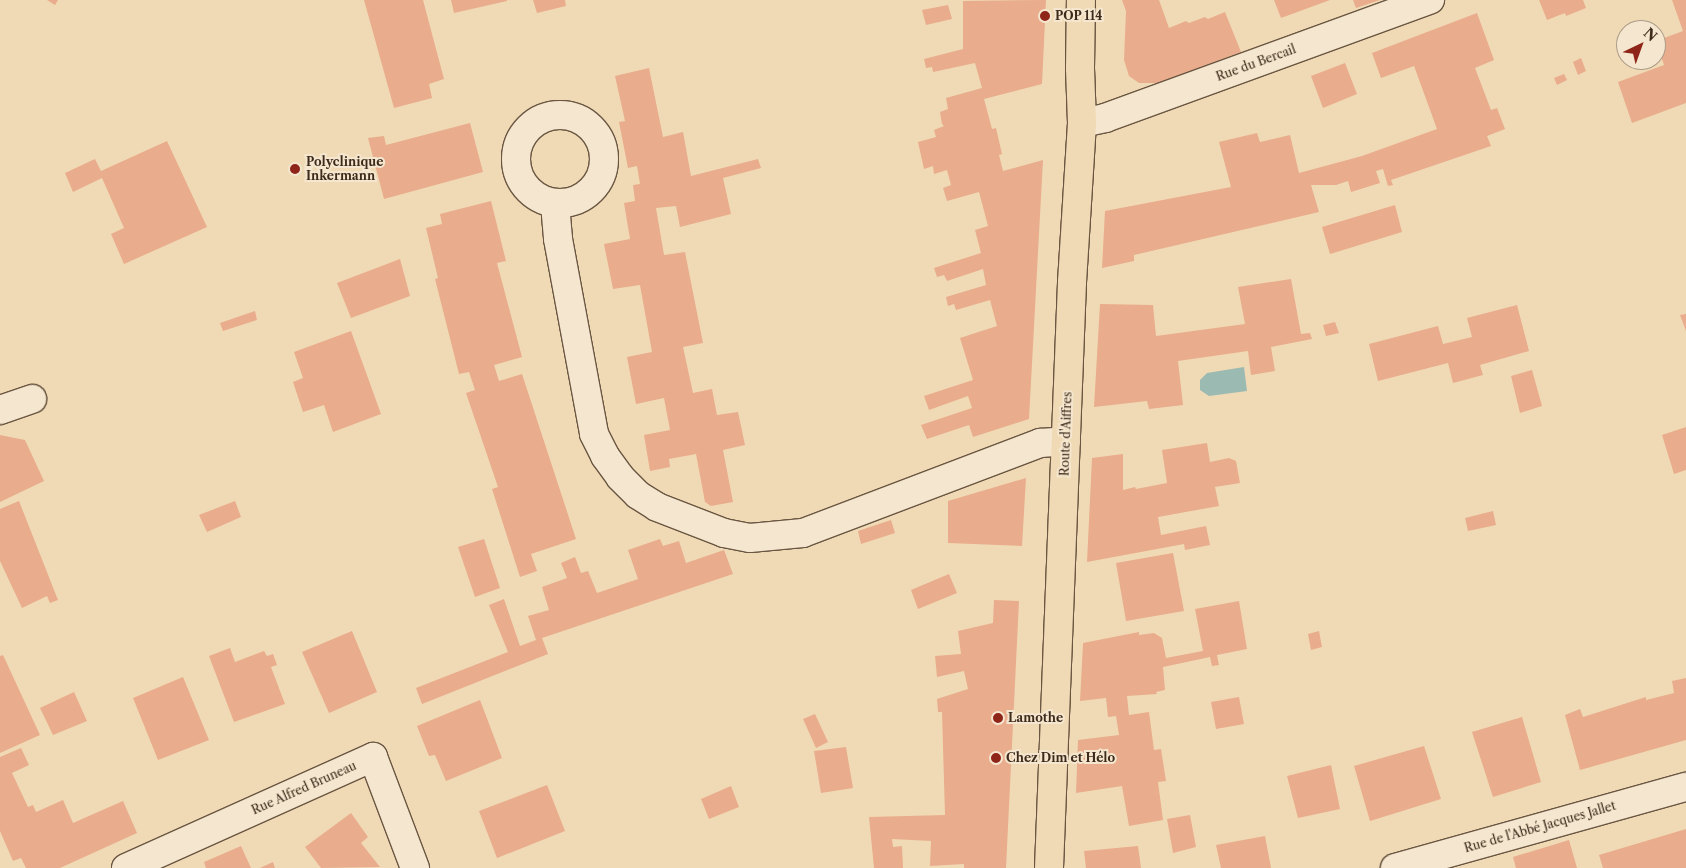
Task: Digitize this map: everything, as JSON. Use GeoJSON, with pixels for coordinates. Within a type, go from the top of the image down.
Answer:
{"type":"FeatureCollection","features":[{"type":"Feature","properties":{"kind":"main road","name":"Route d'Aiffres"},"geometry":{"type":"LineString","coordinates":[[1049,868],[1072,282],[1082,123],[1080,68],[1081,0]]}},
{"type":"Feature","properties":{"kind":"street","name":"Rue du Bercail"},"geometry":{"type":"LineString","coordinates":[[1082,123],[1105,118],[1430,0]]}},
{"type":"Feature","properties":{"kind":"street"},"geometry":{"type":"LineString","coordinates":[[555,204],[558,239],[594,434],[605,456],[620,477],[638,495],[657,507],[724,533],[750,538],[803,533],[1040,443],[1066,442]]}},
{"type":"Feature","properties":{"kind":"street"},"geometry":{"type":"LineString","coordinates":[[0,410],[32,399]]}},
{"type":"Feature","properties":{"kind":"street","name":"Rue Alfred Bruneau"},"geometry":{"type":"LineString","coordinates":[[126,868],[373,757],[415,868]]}},
{"type":"Feature","properties":{"kind":"street","name":"Rue de l'Abbé Jacques Jallet"},"geometry":{"type":"LineString","coordinates":[[1394,868],[1686,787]]}},
{"type":"Feature","properties":{"kind":"water"},"geometry":{"type":"Polygon","coordinates":[[[1244,367],[1247,391],[1209,396],[1200,390],[1200,380],[1207,373],[1244,367]]]}},
{"type":"Feature","properties":{"kind":"building"},"geometry":{"type":"Polygon","coordinates":[[[47,0],[58,0],[55,5],[47,0]]]}},
{"type":"Feature","properties":{"kind":"building"},"geometry":{"type":"Polygon","coordinates":[[[364,0],[423,0],[444,79],[429,84],[432,98],[394,108],[364,0]]]}},
{"type":"Feature","properties":{"kind":"building"},"geometry":{"type":"Polygon","coordinates":[[[451,0],[507,0],[507,1],[454,13],[451,0]]]}},
{"type":"Feature","properties":{"kind":"building"},"geometry":{"type":"Polygon","coordinates":[[[533,0],[565,0],[566,6],[537,13],[533,0]]]}},
{"type":"Feature","properties":{"kind":"building"},"geometry":{"type":"Polygon","coordinates":[[[1046,0],[1042,84],[984,99],[992,129],[996,128],[1002,154],[999,155],[1003,171],[1043,160],[1029,419],[973,437],[969,425],[927,439],[921,425],[972,408],[968,396],[929,410],[924,396],[973,380],[960,338],[997,326],[990,300],[956,310],[954,304],[948,306],[946,297],[986,285],[983,269],[947,281],[944,275],[937,277],[934,268],[981,253],[975,230],[988,226],[979,192],[947,201],[943,188],[951,185],[947,170],[934,174],[933,166],[924,169],[918,142],[936,137],[934,130],[944,126],[940,112],[948,109],[946,98],[982,88],[975,63],[933,72],[932,67],[926,68],[924,59],[963,49],[963,1],[1046,0]]]}},
{"type":"Feature","properties":{"kind":"building"},"geometry":{"type":"Polygon","coordinates":[[[1122,0],[1159,0],[1169,28],[1186,21],[1189,23],[1205,17],[1208,19],[1225,12],[1241,52],[1159,83],[1139,83],[1129,76],[1124,60],[1126,11],[1122,0]]]}},
{"type":"Feature","properties":{"kind":"building"},"geometry":{"type":"Polygon","coordinates":[[[1274,0],[1330,0],[1281,18],[1274,0]]]}},
{"type":"Feature","properties":{"kind":"building"},"geometry":{"type":"Polygon","coordinates":[[[1353,0],[1380,0],[1356,8],[1353,0]]]}},
{"type":"Feature","properties":{"kind":"building"},"geometry":{"type":"Polygon","coordinates":[[[1539,0],[1583,0],[1586,8],[1566,16],[1565,13],[1547,20],[1539,0]]]}},
{"type":"Feature","properties":{"kind":"building"},"geometry":{"type":"Polygon","coordinates":[[[1672,0],[1686,0],[1686,103],[1632,123],[1618,82],[1650,70],[1666,70],[1666,37],[1683,31],[1672,0]]]}},
{"type":"Feature","properties":{"kind":"building"},"geometry":{"type":"Polygon","coordinates":[[[948,5],[952,19],[926,25],[922,10],[948,5]]]}},
{"type":"Feature","properties":{"kind":"building"},"geometry":{"type":"Polygon","coordinates":[[[1477,13],[1494,60],[1475,68],[1491,110],[1497,108],[1505,129],[1487,136],[1491,146],[1391,180],[1393,185],[1388,186],[1383,169],[1376,171],[1380,183],[1351,192],[1348,181],[1336,185],[1311,185],[1319,212],[1134,255],[1134,261],[1102,268],[1105,211],[1231,187],[1219,142],[1257,133],[1260,142],[1290,135],[1299,173],[1362,156],[1437,129],[1414,66],[1381,78],[1372,53],[1477,13]]]}},
{"type":"Feature","properties":{"kind":"building"},"geometry":{"type":"Polygon","coordinates":[[[1581,58],[1586,71],[1578,75],[1573,62],[1581,58]]]}},
{"type":"Feature","properties":{"kind":"building"},"geometry":{"type":"Polygon","coordinates":[[[1345,63],[1357,94],[1323,108],[1311,76],[1345,63]]]}},
{"type":"Feature","properties":{"kind":"building"},"geometry":{"type":"Polygon","coordinates":[[[649,68],[663,137],[683,132],[691,176],[758,159],[761,168],[723,178],[731,214],[680,227],[676,206],[656,208],[664,255],[685,252],[703,343],[683,347],[693,393],[712,389],[717,415],[738,412],[745,445],[723,450],[733,502],[711,506],[705,502],[696,454],[669,459],[670,467],[650,471],[644,435],[670,430],[664,398],[636,404],[627,357],[652,352],[640,285],[613,289],[604,244],[630,239],[624,203],[635,201],[633,185],[640,184],[637,166],[628,168],[619,122],[625,121],[615,76],[649,68]]]}},
{"type":"Feature","properties":{"kind":"building"},"geometry":{"type":"Polygon","coordinates":[[[1564,74],[1567,80],[1557,85],[1554,78],[1564,74]]]}},
{"type":"Feature","properties":{"kind":"building"},"geometry":{"type":"Polygon","coordinates":[[[470,123],[483,172],[384,199],[368,138],[384,136],[386,145],[470,123]]]}},
{"type":"Feature","properties":{"kind":"building"},"geometry":{"type":"Polygon","coordinates":[[[167,141],[207,227],[124,264],[111,234],[124,228],[102,178],[73,192],[65,173],[95,159],[101,171],[167,141]]]}},
{"type":"Feature","properties":{"kind":"building"},"geometry":{"type":"Polygon","coordinates":[[[491,201],[506,261],[497,263],[522,357],[494,365],[499,381],[522,374],[576,539],[531,554],[537,571],[520,577],[492,489],[498,487],[466,393],[475,390],[469,372],[459,374],[435,279],[438,278],[426,228],[442,224],[440,214],[491,201]]]}},
{"type":"Feature","properties":{"kind":"building"},"geometry":{"type":"Polygon","coordinates":[[[1395,205],[1402,232],[1330,254],[1322,227],[1395,205]]]}},
{"type":"Feature","properties":{"kind":"building"},"geometry":{"type":"Polygon","coordinates":[[[400,259],[410,296],[351,318],[337,283],[400,259]]]}},
{"type":"Feature","properties":{"kind":"building"},"geometry":{"type":"Polygon","coordinates":[[[1291,279],[1301,334],[1310,333],[1312,339],[1271,347],[1275,371],[1251,375],[1248,351],[1178,361],[1183,405],[1149,409],[1147,401],[1094,407],[1100,304],[1153,305],[1156,336],[1245,324],[1238,287],[1291,279]]]}},
{"type":"Feature","properties":{"kind":"building"},"geometry":{"type":"Polygon","coordinates":[[[1517,305],[1529,351],[1480,365],[1483,375],[1453,383],[1448,363],[1378,381],[1369,344],[1438,326],[1443,344],[1472,337],[1467,318],[1517,305]]]}},
{"type":"Feature","properties":{"kind":"building"},"geometry":{"type":"Polygon","coordinates":[[[255,311],[257,320],[223,331],[220,323],[255,311]]]}},
{"type":"Feature","properties":{"kind":"building"},"geometry":{"type":"Polygon","coordinates":[[[1686,314],[1686,331],[1680,315],[1686,314]]]}},
{"type":"Feature","properties":{"kind":"building"},"geometry":{"type":"Polygon","coordinates":[[[1335,322],[1339,333],[1326,336],[1323,325],[1335,322]]]}},
{"type":"Feature","properties":{"kind":"building"},"geometry":{"type":"Polygon","coordinates":[[[351,331],[381,414],[333,432],[324,405],[303,412],[293,382],[303,378],[294,352],[351,331]]]}},
{"type":"Feature","properties":{"kind":"building"},"geometry":{"type":"Polygon","coordinates":[[[1532,370],[1542,406],[1520,413],[1511,376],[1532,370]]]}},
{"type":"Feature","properties":{"kind":"building"},"geometry":{"type":"Polygon","coordinates":[[[1686,427],[1686,470],[1674,474],[1662,435],[1686,427]]]}},
{"type":"Feature","properties":{"kind":"building"},"geometry":{"type":"Polygon","coordinates":[[[0,435],[25,440],[44,481],[0,502],[0,435]]]}},
{"type":"Feature","properties":{"kind":"building"},"geometry":{"type":"Polygon","coordinates":[[[1207,443],[1210,462],[1229,458],[1236,461],[1240,483],[1215,487],[1219,506],[1158,517],[1161,535],[1206,526],[1210,545],[1185,550],[1184,544],[1087,562],[1092,458],[1123,454],[1123,490],[1135,487],[1136,489],[1167,483],[1162,450],[1207,443]]]}},
{"type":"Feature","properties":{"kind":"building"},"geometry":{"type":"Polygon","coordinates":[[[1026,478],[1022,546],[948,543],[948,501],[1026,478]]]}},
{"type":"Feature","properties":{"kind":"building"},"geometry":{"type":"Polygon","coordinates":[[[19,501],[58,600],[50,603],[47,596],[22,608],[0,561],[0,509],[19,501]]]}},
{"type":"Feature","properties":{"kind":"building"},"geometry":{"type":"Polygon","coordinates":[[[235,501],[241,517],[207,532],[199,515],[235,501]]]}},
{"type":"Feature","properties":{"kind":"building"},"geometry":{"type":"Polygon","coordinates":[[[1493,511],[1496,525],[1468,531],[1465,518],[1493,511]]]}},
{"type":"Feature","properties":{"kind":"building"},"geometry":{"type":"Polygon","coordinates":[[[891,520],[895,533],[861,544],[858,531],[891,520]]]}},
{"type":"Feature","properties":{"kind":"building"},"geometry":{"type":"Polygon","coordinates":[[[484,539],[500,588],[475,597],[458,547],[484,539]]]}},
{"type":"Feature","properties":{"kind":"building"},"geometry":{"type":"Polygon","coordinates":[[[660,539],[663,546],[679,541],[686,563],[724,550],[733,574],[542,638],[548,654],[422,704],[416,688],[508,652],[489,605],[504,599],[520,646],[536,640],[528,616],[549,610],[542,587],[567,578],[561,563],[575,557],[581,573],[588,571],[597,593],[638,579],[628,550],[660,539]]]}},
{"type":"Feature","properties":{"kind":"building"},"geometry":{"type":"Polygon","coordinates":[[[1173,553],[1184,611],[1126,621],[1116,563],[1173,553]]]}},
{"type":"Feature","properties":{"kind":"building"},"geometry":{"type":"Polygon","coordinates":[[[949,574],[957,593],[918,609],[911,590],[949,574]]]}},
{"type":"Feature","properties":{"kind":"building"},"geometry":{"type":"Polygon","coordinates":[[[994,600],[1019,601],[1006,868],[964,868],[964,864],[930,866],[931,841],[892,839],[893,847],[902,846],[903,868],[874,868],[869,817],[945,815],[942,712],[938,712],[937,699],[968,689],[964,671],[937,677],[935,656],[961,654],[958,631],[993,623],[994,600]]]}},
{"type":"Feature","properties":{"kind":"building"},"geometry":{"type":"Polygon","coordinates":[[[1239,601],[1247,649],[1217,655],[1219,665],[1212,666],[1210,657],[1163,667],[1165,690],[1156,692],[1157,694],[1127,696],[1129,715],[1149,712],[1154,750],[1161,749],[1166,781],[1158,782],[1163,820],[1129,826],[1122,786],[1076,793],[1078,740],[1119,735],[1116,716],[1108,717],[1106,698],[1080,701],[1083,643],[1139,632],[1139,635],[1154,633],[1162,638],[1166,658],[1203,651],[1195,609],[1239,601]]]}},
{"type":"Feature","properties":{"kind":"building"},"geometry":{"type":"Polygon","coordinates":[[[352,631],[377,692],[329,713],[302,652],[352,631]]]}},
{"type":"Feature","properties":{"kind":"building"},"geometry":{"type":"Polygon","coordinates":[[[1319,631],[1322,647],[1311,650],[1308,634],[1319,631]]]}},
{"type":"Feature","properties":{"kind":"building"},"geometry":{"type":"Polygon","coordinates":[[[230,648],[235,662],[264,651],[267,656],[273,654],[277,665],[271,667],[285,704],[234,722],[209,656],[230,648]]]}},
{"type":"Feature","properties":{"kind":"building"},"geometry":{"type":"Polygon","coordinates":[[[3,655],[40,735],[0,753],[0,656],[3,655]]]}},
{"type":"Feature","properties":{"kind":"building"},"geometry":{"type":"Polygon","coordinates":[[[183,677],[209,740],[158,760],[133,698],[183,677]]]}},
{"type":"Feature","properties":{"kind":"building"},"geometry":{"type":"Polygon","coordinates":[[[1686,678],[1686,740],[1580,770],[1565,715],[1580,709],[1583,717],[1646,697],[1646,700],[1674,693],[1672,681],[1686,678]]]}},
{"type":"Feature","properties":{"kind":"building"},"geometry":{"type":"Polygon","coordinates":[[[74,692],[87,721],[53,735],[40,708],[74,692]]]}},
{"type":"Feature","properties":{"kind":"building"},"geometry":{"type":"Polygon","coordinates":[[[1239,697],[1244,724],[1216,729],[1211,702],[1239,697]]]}},
{"type":"Feature","properties":{"kind":"building"},"geometry":{"type":"Polygon","coordinates":[[[480,700],[502,758],[446,781],[435,755],[429,756],[417,726],[480,700]]]}},
{"type":"Feature","properties":{"kind":"building"},"geometry":{"type":"Polygon","coordinates":[[[815,714],[828,742],[816,748],[803,719],[815,714]]]}},
{"type":"Feature","properties":{"kind":"building"},"geometry":{"type":"Polygon","coordinates":[[[1522,717],[1541,782],[1493,797],[1472,732],[1522,717]]]}},
{"type":"Feature","properties":{"kind":"building"},"geometry":{"type":"Polygon","coordinates":[[[1424,746],[1441,799],[1370,821],[1354,766],[1424,746]]]}},
{"type":"Feature","properties":{"kind":"building"},"geometry":{"type":"Polygon","coordinates":[[[846,747],[853,788],[821,793],[814,751],[846,747]]]}},
{"type":"Feature","properties":{"kind":"building"},"geometry":{"type":"Polygon","coordinates":[[[21,748],[29,765],[12,773],[28,807],[33,805],[36,812],[63,800],[73,823],[123,801],[137,833],[60,868],[26,868],[21,858],[13,861],[0,831],[0,757],[21,748]]]}},
{"type":"Feature","properties":{"kind":"building"},"geometry":{"type":"Polygon","coordinates":[[[1331,765],[1340,809],[1298,818],[1287,776],[1331,765]]]}},
{"type":"Feature","properties":{"kind":"building"},"geometry":{"type":"Polygon","coordinates":[[[547,785],[565,831],[497,858],[479,811],[547,785]]]}},
{"type":"Feature","properties":{"kind":"building"},"geometry":{"type":"Polygon","coordinates":[[[731,786],[739,807],[709,819],[701,799],[731,786]]]}},
{"type":"Feature","properties":{"kind":"building"},"geometry":{"type":"Polygon","coordinates":[[[351,813],[368,837],[361,843],[380,867],[321,868],[305,847],[351,813]]]}},
{"type":"Feature","properties":{"kind":"building"},"geometry":{"type":"Polygon","coordinates":[[[1190,815],[1196,847],[1173,853],[1167,819],[1190,815]]]}},
{"type":"Feature","properties":{"kind":"building"},"geometry":{"type":"Polygon","coordinates":[[[1686,829],[1686,868],[1603,868],[1599,855],[1686,829]]]}},
{"type":"Feature","properties":{"kind":"building"},"geometry":{"type":"Polygon","coordinates":[[[1265,836],[1271,868],[1221,868],[1216,845],[1265,836]]]}},
{"type":"Feature","properties":{"kind":"building"},"geometry":{"type":"Polygon","coordinates":[[[1569,840],[1577,868],[1516,868],[1513,857],[1569,840]]]}},
{"type":"Feature","properties":{"kind":"building"},"geometry":{"type":"Polygon","coordinates":[[[241,846],[251,868],[206,868],[204,862],[241,846]]]}},
{"type":"Feature","properties":{"kind":"building"},"geometry":{"type":"Polygon","coordinates":[[[1138,846],[1141,868],[1086,868],[1084,851],[1138,846]]]}},
{"type":"Feature","properties":{"kind":"building"},"geometry":{"type":"Polygon","coordinates":[[[273,862],[275,868],[260,868],[273,862]]]}},
{"type":"Feature","properties":{"kind":"place","name":"POP 114"},"geometry":{"type":"Point","coordinates":[1045,16]}},
{"type":"Feature","properties":{"kind":"place","name":"Polyclinique Inkermann"},"geometry":{"type":"Point","coordinates":[295,169]}},
{"type":"Feature","properties":{"kind":"place","name":"Lamothe"},"geometry":{"type":"Point","coordinates":[998,718]}},
{"type":"Feature","properties":{"kind":"place","name":"Chez Dim et Hélo"},"geometry":{"type":"Point","coordinates":[996,758]}}]}
